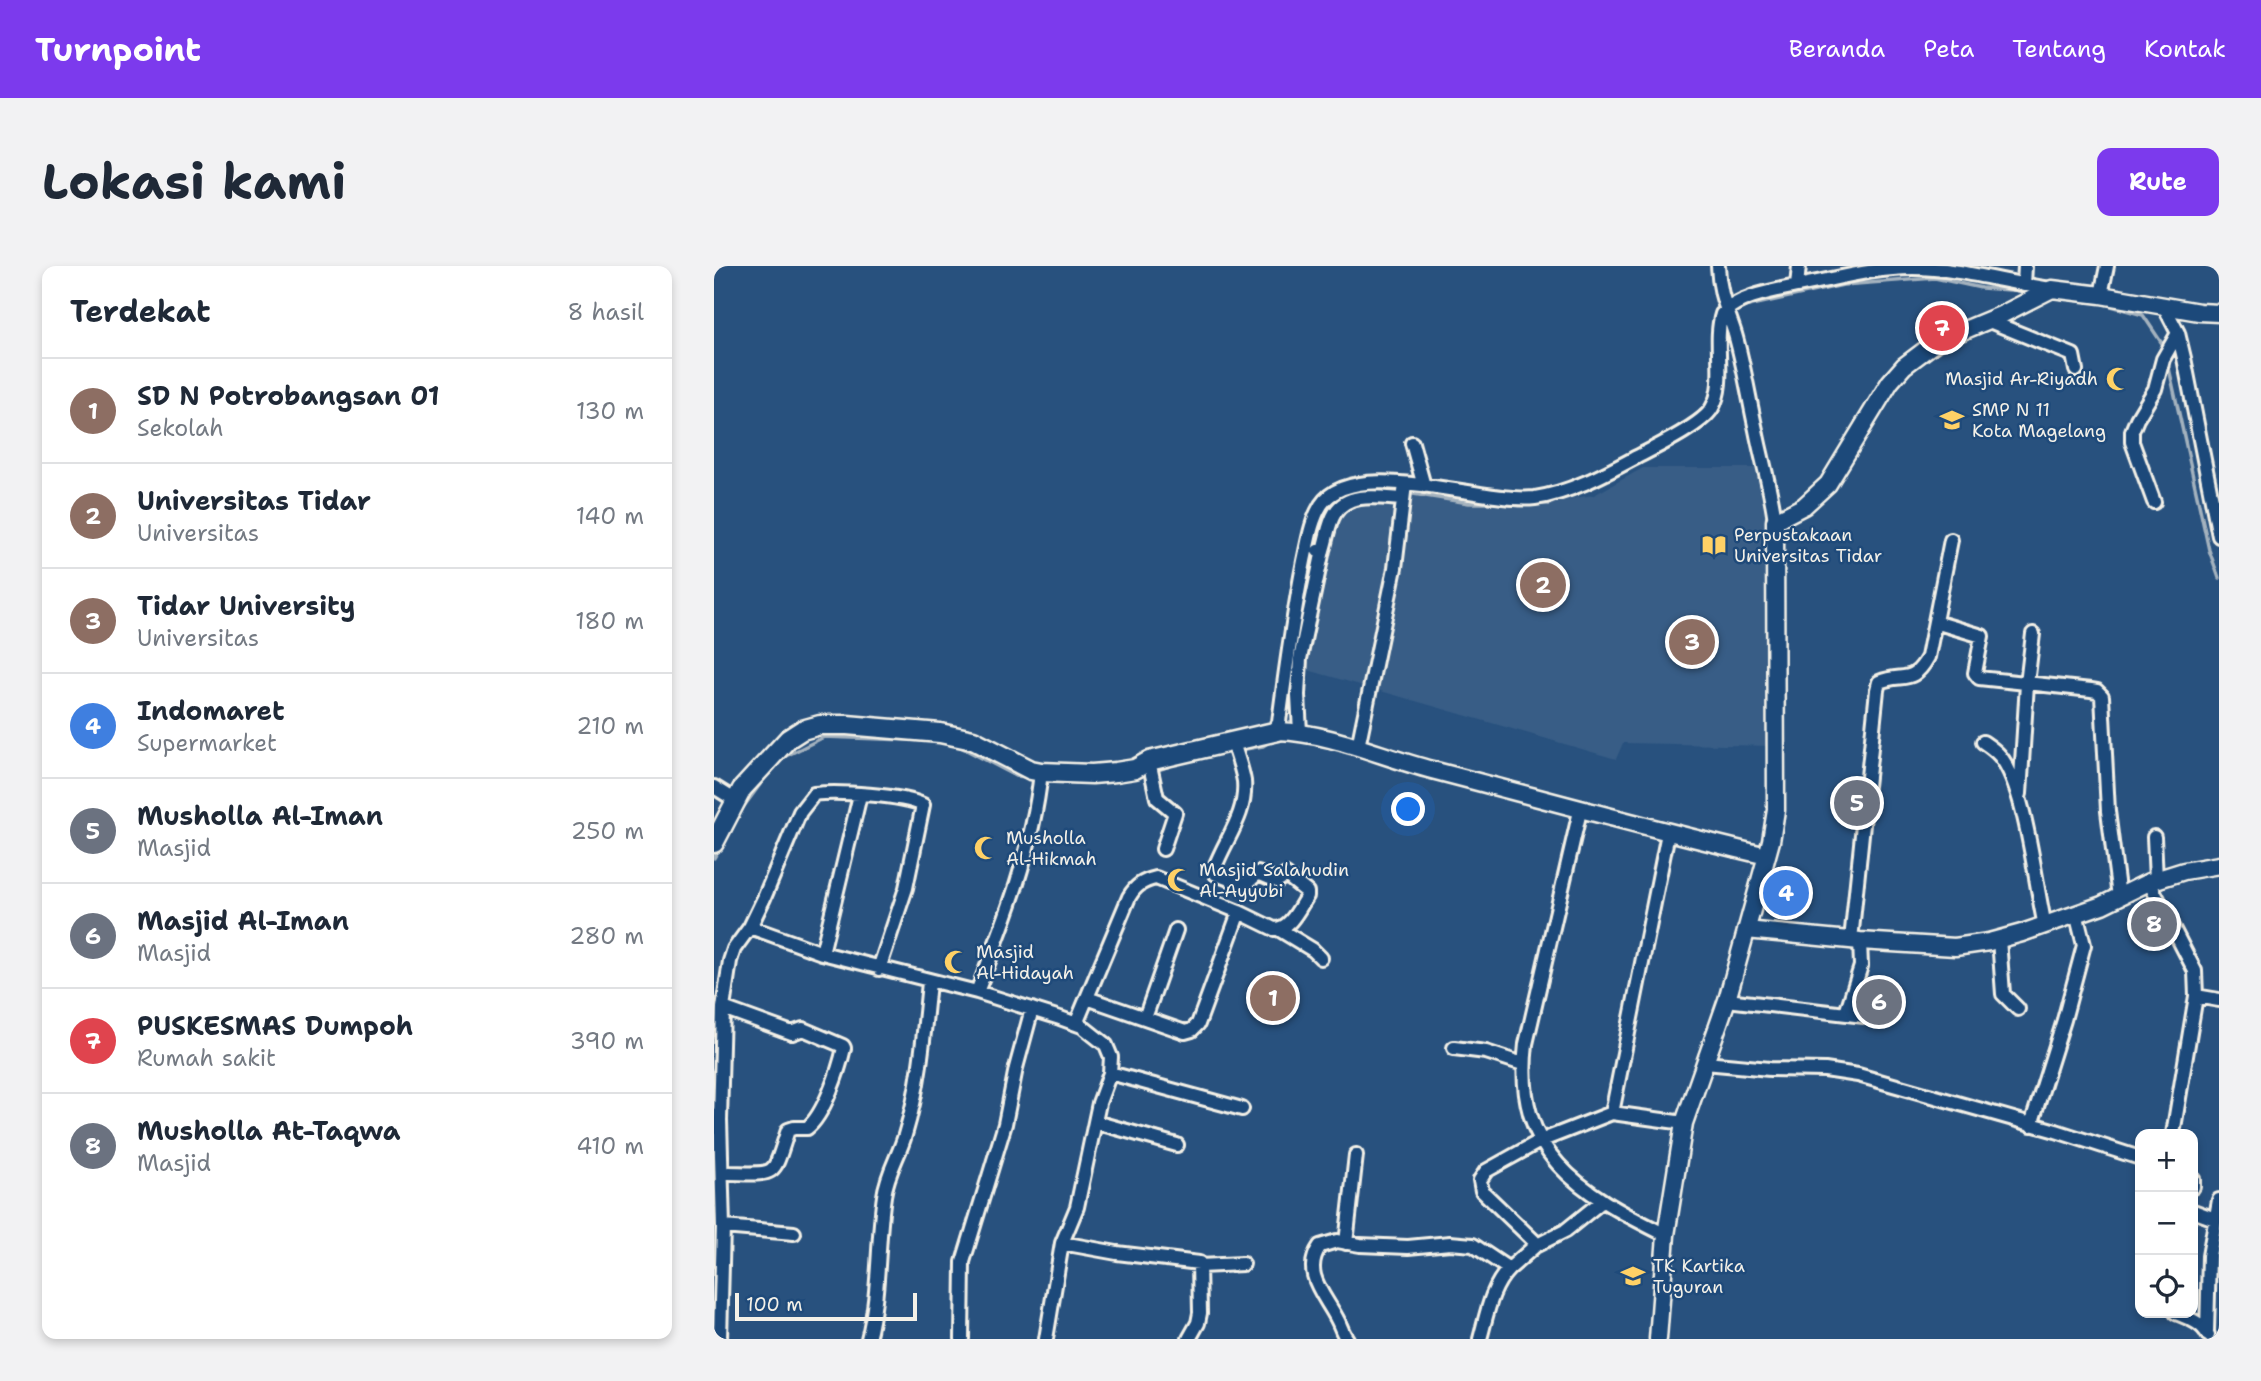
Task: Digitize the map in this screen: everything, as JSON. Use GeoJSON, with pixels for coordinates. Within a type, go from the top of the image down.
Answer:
{"type":"FeatureCollection","features":[{"type":"Feature","properties":{"kind":"main road"},"geometry":{"type":"LineString","coordinates":[[714,843],[742,789],[788,739],[802,730],[820,725],[940,733],[973,740],[1040,778],[1135,769],[1152,770],[1235,749],[1287,732]]}},
{"type":"Feature","properties":{"kind":"street"},"geometry":{"type":"LineString","coordinates":[[1658,1339],[1666,1235],[1684,1123],[1727,1000],[1767,856],[1776,810],[1775,521],[1770,483],[1735,334],[1725,311],[1718,266]]}},
{"type":"Feature","properties":{"kind":"street"},"geometry":{"type":"LineString","coordinates":[[1797,286],[1799,266]]}},
{"type":"Feature","properties":{"kind":"street"},"geometry":{"type":"LineString","coordinates":[[2024,285],[2025,266]]}},
{"type":"Feature","properties":{"kind":"street"},"geometry":{"type":"LineString","coordinates":[[2101,295],[2107,266]]}},
{"type":"Feature","properties":{"kind":"street"},"geometry":{"type":"LineString","coordinates":[[1767,856],[1580,811],[1358,747],[1287,732],[1279,722],[1287,648],[1315,550],[1335,513],[1347,502],[1359,498],[1404,492],[1424,486],[1507,498],[1533,498],[1553,494],[1614,469],[1704,418],[1715,403],[1720,319],[1729,307],[1763,294],[1797,286],[1884,269],[1916,268],[1973,275],[2048,291],[2101,295],[2219,313]]}},
{"type":"Feature","properties":{"kind":"street"},"geometry":{"type":"LineString","coordinates":[[1775,521],[1804,506],[1828,484],[1890,382],[1903,366],[1931,345],[1989,321],[2048,291]]}},
{"type":"Feature","properties":{"kind":"street"},"geometry":{"type":"LineString","coordinates":[[2164,306],[2178,333],[2219,536]]}},
{"type":"Feature","properties":{"kind":"street"},"geometry":{"type":"LineString","coordinates":[[1989,321],[2073,355],[2076,370]]}},
{"type":"Feature","properties":{"kind":"street"},"geometry":{"type":"LineString","coordinates":[[2154,502],[2132,442],[2133,431],[2155,388],[2163,359],[2178,333]]}},
{"type":"Feature","properties":{"kind":"street"},"geometry":{"type":"LineString","coordinates":[[1412,443],[1424,486]]}},
{"type":"Feature","properties":{"kind":"street"},"geometry":{"type":"LineString","coordinates":[[1358,747],[1395,568],[1404,492]]}},
{"type":"Feature","properties":{"kind":"street"},"geometry":{"type":"LineString","coordinates":[[1846,1013],[1861,966],[1856,941],[1877,690],[1880,682],[1907,679],[1923,667],[1928,657],[1951,540]]}},
{"type":"Feature","properties":{"kind":"street"},"geometry":{"type":"LineString","coordinates":[[1287,732],[1298,695],[1300,659],[1315,550]]}},
{"type":"Feature","properties":{"kind":"street"},"geometry":{"type":"LineString","coordinates":[[1935,622],[1982,636],[1975,673],[1979,678],[2091,690],[2102,696],[2108,811],[2119,897]]}},
{"type":"Feature","properties":{"kind":"street"},"geometry":{"type":"LineString","coordinates":[[2020,804],[2027,684],[2033,634]]}},
{"type":"Feature","properties":{"kind":"street"},"geometry":{"type":"LineString","coordinates":[[1983,742],[2001,757],[2012,778],[2020,804],[2045,926]]}},
{"type":"Feature","properties":{"kind":"street"},"geometry":{"type":"LineString","coordinates":[[1235,749],[1244,780],[1244,798],[1238,821],[1215,870],[1216,874],[1245,885],[1258,873],[1277,881],[1286,875],[1307,892],[1287,926],[1280,930]]}},
{"type":"Feature","properties":{"kind":"street"},"geometry":{"type":"LineString","coordinates":[[1152,770],[1157,798],[1175,813],[1163,849]]}},
{"type":"Feature","properties":{"kind":"street"},"geometry":{"type":"LineString","coordinates":[[976,992],[1004,924],[1032,835],[1040,778]]}},
{"type":"Feature","properties":{"kind":"street"},"geometry":{"type":"LineString","coordinates":[[714,787],[735,800]]}},
{"type":"Feature","properties":{"kind":"street"},"geometry":{"type":"LineString","coordinates":[[720,1339],[723,1227],[718,1191],[723,1008],[734,949],[750,927],[800,812],[814,794],[827,792],[860,795],[920,803],[923,807],[905,888],[879,969]]}},
{"type":"Feature","properties":{"kind":"street"},"geometry":{"type":"LineString","coordinates":[[822,953],[860,795]]}},
{"type":"Feature","properties":{"kind":"street"},"geometry":{"type":"LineString","coordinates":[[1580,811],[1526,1044],[1523,1064],[1529,1113],[1540,1141],[1588,1193],[1666,1235]]}},
{"type":"Feature","properties":{"kind":"street"},"geometry":{"type":"LineString","coordinates":[[1612,1113],[1668,833]]}},
{"type":"Feature","properties":{"kind":"street"},"geometry":{"type":"LineString","coordinates":[[2154,837],[2153,881],[2195,971],[2196,996],[2174,1129]]}},
{"type":"Feature","properties":{"kind":"street"},"geometry":{"type":"LineString","coordinates":[[1746,930],[1955,947],[1999,939],[2045,926],[2153,881],[2185,871],[2219,865]]}},
{"type":"Feature","properties":{"kind":"street"},"geometry":{"type":"LineString","coordinates":[[1076,1024],[1129,897],[1134,887],[1144,881],[1156,878],[1239,912],[1280,930],[1321,958]]}},
{"type":"Feature","properties":{"kind":"street"},"geometry":{"type":"LineString","coordinates":[[1087,998],[1185,1032],[1192,1030],[1198,1024],[1239,912]]}},
{"type":"Feature","properties":{"kind":"street"},"geometry":{"type":"LineString","coordinates":[[2031,1125],[2084,945],[2076,913]]}},
{"type":"Feature","properties":{"kind":"street"},"geometry":{"type":"LineString","coordinates":[[750,927],[822,953],[1032,1009],[1076,1024],[1106,1045],[1111,1057],[1110,1073],[1077,1207],[1062,1243],[1046,1339]]}},
{"type":"Feature","properties":{"kind":"street"},"geometry":{"type":"LineString","coordinates":[[1145,1018],[1176,930]]}},
{"type":"Feature","properties":{"kind":"street"},"geometry":{"type":"LineString","coordinates":[[1999,939],[2003,994],[2018,1009]]}},
{"type":"Feature","properties":{"kind":"street"},"geometry":{"type":"LineString","coordinates":[[868,1339],[873,1317],[884,1194],[890,1171],[905,1138],[914,1100],[929,982]]}},
{"type":"Feature","properties":{"kind":"street"},"geometry":{"type":"LineString","coordinates":[[2196,996],[2219,1000]]}},
{"type":"Feature","properties":{"kind":"street"},"geometry":{"type":"LineString","coordinates":[[1727,1000],[1881,1018]]}},
{"type":"Feature","properties":{"kind":"street"},"geometry":{"type":"LineString","coordinates":[[723,1008],[792,1033],[803,1029],[844,1046],[827,1098],[807,1128],[788,1130],[772,1170],[766,1174],[729,1173]]}},
{"type":"Feature","properties":{"kind":"street"},"geometry":{"type":"LineString","coordinates":[[962,1339],[963,1262],[1005,1124],[1032,1009]]}},
{"type":"Feature","properties":{"kind":"street"},"geometry":{"type":"LineString","coordinates":[[1454,1048],[1486,1052],[1523,1064]]}},
{"type":"Feature","properties":{"kind":"street"},"geometry":{"type":"LineString","coordinates":[[1705,1063],[1770,1069],[1825,1070],[1858,1075],[2135,1156]]}},
{"type":"Feature","properties":{"kind":"street"},"geometry":{"type":"LineString","coordinates":[[1110,1073],[1242,1109]]}},
{"type":"Feature","properties":{"kind":"street"},"geometry":{"type":"LineString","coordinates":[[1535,1246],[1531,1237],[1485,1195],[1480,1186],[1482,1175],[1486,1171],[1540,1141],[1612,1113],[1684,1123]]}},
{"type":"Feature","properties":{"kind":"street"},"geometry":{"type":"LineString","coordinates":[[1096,1122],[1177,1145]]}},
{"type":"Feature","properties":{"kind":"street"},"geometry":{"type":"LineString","coordinates":[[1346,1243],[1356,1155]]}},
{"type":"Feature","properties":{"kind":"street"},"geometry":{"type":"LineString","coordinates":[[2208,1335],[2209,1256],[2219,1200]]}},
{"type":"Feature","properties":{"kind":"street"},"geometry":{"type":"LineString","coordinates":[[1480,1339],[1499,1279],[1535,1246],[1565,1231],[1601,1202]]}},
{"type":"Feature","properties":{"kind":"street"},"geometry":{"type":"LineString","coordinates":[[2198,1213],[2215,1219]]}},
{"type":"Feature","properties":{"kind":"street"},"geometry":{"type":"LineString","coordinates":[[723,1227],[794,1233]]}},
{"type":"Feature","properties":{"kind":"street"},"geometry":{"type":"LineString","coordinates":[[1341,1337],[1338,1319],[1321,1293],[1312,1266],[1313,1256],[1320,1246],[1337,1241],[1408,1247],[1450,1243],[1473,1245],[1509,1269]]}},
{"type":"Feature","properties":{"kind":"street"},"geometry":{"type":"LineString","coordinates":[[1062,1243],[1199,1263],[1200,1313],[1189,1339]]}},
{"type":"Feature","properties":{"kind":"street"},"geometry":{"type":"LineString","coordinates":[[1199,1266],[1243,1264]]}},
{"type":"Feature","properties":{"kind":"street"},"geometry":{"type":"LineString","coordinates":[[2187,1318],[2196,1322],[2208,1335]]}},
{"type":"Feature","properties":{"kind":"shaded area"},"geometry":{"type":"Polygon","coordinates":[[[1643,468],[1765,468],[1773,746],[1623,743],[1616,759],[1301,668],[1336,502],[1352,489],[1386,486],[1459,502],[1548,502],[1594,495],[1643,468]]]}},
{"type":"Feature","properties":{"kind":"waterway"},"geometry":{"type":"LineString","coordinates":[[1739,308],[1843,285],[1935,278],[1981,288],[2025,291]]}},
{"type":"Feature","properties":{"kind":"waterway"},"geometry":{"type":"LineString","coordinates":[[2101,303],[2143,315],[2165,348]]}},
{"type":"Feature","properties":{"kind":"waterway"},"geometry":{"type":"LineString","coordinates":[[2167,359],[2209,550],[2219,578]]}},
{"type":"Feature","properties":{"kind":"waterway"},"geometry":{"type":"LineString","coordinates":[[1348,493],[1385,490],[1400,492]]}},
{"type":"Feature","properties":{"kind":"waterway"},"geometry":{"type":"LineString","coordinates":[[1407,493],[1469,503],[1507,503]]}},
{"type":"Feature","properties":{"kind":"waterway"},"geometry":{"type":"LineString","coordinates":[[1536,503],[1549,504],[1575,493]]}},
{"type":"Feature","properties":{"kind":"waterway"},"geometry":{"type":"LineString","coordinates":[[1304,611],[1323,512]]}},
{"type":"Feature","properties":{"kind":"waterway"},"geometry":{"type":"LineString","coordinates":[[1286,714],[1294,670]]}},
{"type":"Feature","properties":{"kind":"waterway"},"geometry":{"type":"LineString","coordinates":[[782,758],[824,737],[937,741]]}},
{"type":"Feature","properties":{"kind":"waterway"},"geometry":{"type":"LineString","coordinates":[[1240,750],[1263,746],[1272,740]]}},
{"type":"Feature","properties":{"kind":"waterway"},"geometry":{"type":"LineString","coordinates":[[955,744],[1016,776],[1027,777]]}},
{"type":"Feature","properties":{"kind":"waterway"},"geometry":{"type":"LineString","coordinates":[[1155,771],[1181,762]]}},
{"type":"Feature","properties":{"kind":"waterway"},"geometry":{"type":"LineString","coordinates":[[739,813],[770,771]]}},
{"type":"Feature","properties":{"kind":"waterway"},"geometry":{"type":"LineString","coordinates":[[714,858],[720,847]]}},
{"type":"Feature","properties":{"kind":"place","name":"PUSKESMAS Dumpoh"},"geometry":{"type":"Point","coordinates":[1942,328]}},
{"type":"Feature","properties":{"kind":"place","name":"Masjid Ar-Riyadh"},"geometry":{"type":"Point","coordinates":[2118,379]}},
{"type":"Feature","properties":{"kind":"place","name":"SMP N 11 Kota Magelang"},"geometry":{"type":"Point","coordinates":[1952,420]}},
{"type":"Feature","properties":{"kind":"place","name":"Perpustakaan Universitas Tidar"},"geometry":{"type":"Point","coordinates":[1714,545]}},
{"type":"Feature","properties":{"kind":"place","name":"Universitas Tidar"},"geometry":{"type":"Point","coordinates":[1543,585]}},
{"type":"Feature","properties":{"kind":"place","name":"Tidar University"},"geometry":{"type":"Point","coordinates":[1692,642]}},
{"type":"Feature","properties":{"kind":"place","name":"Musholla Al-Iman"},"geometry":{"type":"Point","coordinates":[1857,803]}},
{"type":"Feature","properties":{"kind":"place","name":"Musholla Al-Hikmah"},"geometry":{"type":"Point","coordinates":[986,848]}},
{"type":"Feature","properties":{"kind":"place","name":"Masjid Salahudin Al-Ayyubi"},"geometry":{"type":"Point","coordinates":[1179,880]}},
{"type":"Feature","properties":{"kind":"place","name":"Indomaret"},"geometry":{"type":"Point","coordinates":[1786,893]}},
{"type":"Feature","properties":{"kind":"place","name":"Musholla At-Taqwa"},"geometry":{"type":"Point","coordinates":[2154,924]}},
{"type":"Feature","properties":{"kind":"place","name":"Masjid Al-Hidayah"},"geometry":{"type":"Point","coordinates":[956,962]}},
{"type":"Feature","properties":{"kind":"place","name":"SD N Potrobangsan 01"},"geometry":{"type":"Point","coordinates":[1273,998]}},
{"type":"Feature","properties":{"kind":"place","name":"Masjid Al-Iman"},"geometry":{"type":"Point","coordinates":[1879,1002]}},
{"type":"Feature","properties":{"kind":"place","name":"TK Kartika Tuguran"},"geometry":{"type":"Point","coordinates":[1633,1276]}}]}
